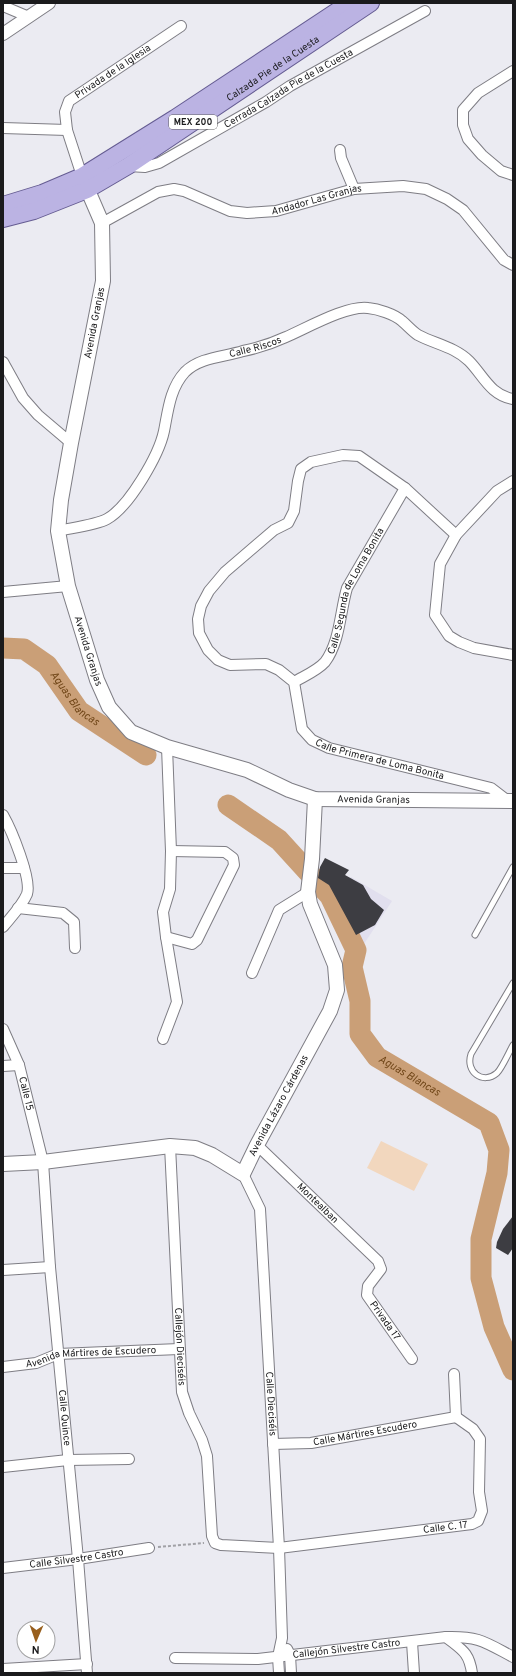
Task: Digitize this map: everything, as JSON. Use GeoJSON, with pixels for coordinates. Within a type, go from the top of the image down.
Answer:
{"type":"FeatureCollection","features":[{"type":"Feature","properties":{"kind":"main road","name":"Calzada Pie de la Cuesta"},"geometry":{"type":"LineString","coordinates":[[3,219],[34,211],[85,183],[175,118],[349,3]]}},
{"type":"Feature","properties":{"kind":"main road","name":"Calzada Pie de la Cuesta"},"geometry":{"type":"LineString","coordinates":[[3,205],[42,193],[85,183],[128,166],[371,3]]}},
{"type":"Feature","properties":{"kind":"main road","name":"Avenida Granjas"},"geometry":{"type":"LineString","coordinates":[[85,183],[102,223],[104,281],[71,443],[61,500],[58,531],[68,586],[97,680],[109,707],[131,732],[167,747],[247,770],[288,790],[314,799],[511,801]]}},
{"type":"Feature","properties":{"kind":"main road","name":"Avenida Lázaro Cárdenas"},"geometry":{"type":"LineString","coordinates":[[243,1174],[257,1145],[330,1011],[337,990],[335,965],[310,904],[308,892],[312,859],[314,799]]}},
{"type":"Feature","properties":{"kind":"main road"},"geometry":{"type":"LineString","coordinates":[[3,1164],[43,1162],[170,1146],[195,1148],[212,1155],[243,1174]]}},
{"type":"Feature","properties":{"kind":"street"},"geometry":{"type":"LineString","coordinates":[[3,34],[49,3]]}},
{"type":"Feature","properties":{"kind":"street"},"geometry":{"type":"LineString","coordinates":[[3,6],[29,17]]}},
{"type":"Feature","properties":{"kind":"street","name":"Cerrada Calzada Pie de la Cuesta"},"geometry":{"type":"LineString","coordinates":[[128,166],[145,167],[159,163],[266,102],[290,86],[425,11]]}},
{"type":"Feature","properties":{"kind":"street","name":"Privada de la Iglesia"},"geometry":{"type":"LineString","coordinates":[[85,183],[67,130],[65,112],[69,101],[181,26]]}},
{"type":"Feature","properties":{"kind":"street"},"geometry":{"type":"LineString","coordinates":[[513,71],[478,93],[463,110],[463,125],[468,139],[482,155],[501,171],[513,175]]}},
{"type":"Feature","properties":{"kind":"street"},"geometry":{"type":"LineString","coordinates":[[3,128],[67,130]]}},
{"type":"Feature","properties":{"kind":"street"},"geometry":{"type":"LineString","coordinates":[[340,150],[341,158],[354,189]]}},
{"type":"Feature","properties":{"kind":"street","name":"Andador Las Granjas"},"geometry":{"type":"LineString","coordinates":[[102,223],[158,192],[174,189],[184,191],[230,211],[247,213],[276,211],[354,189],[402,186],[426,189],[463,210],[504,260],[513,265]]}},
{"type":"Feature","properties":{"kind":"street","name":"Calle Riscos"},"geometry":{"type":"LineString","coordinates":[[58,531],[107,519],[124,505],[154,461],[163,435],[172,394],[178,381],[185,372],[205,360],[244,351],[282,339],[349,309],[368,308],[385,312],[400,319],[417,334],[460,353],[469,361],[488,386],[498,393],[513,399]]}},
{"type":"Feature","properties":{"kind":"street"},"geometry":{"type":"LineString","coordinates":[[3,362],[24,398],[38,415],[71,443]]}},
{"type":"Feature","properties":{"kind":"street"},"geometry":{"type":"LineString","coordinates":[[294,682],[279,670],[266,664],[230,665],[218,660],[208,650],[199,633],[198,619],[201,606],[209,591],[225,572],[274,530],[288,523],[294,511],[301,469],[311,462],[343,455],[359,456],[405,488],[456,535]]}},
{"type":"Feature","properties":{"kind":"street"},"geometry":{"type":"LineString","coordinates":[[513,480],[497,491],[456,535],[440,564],[435,615],[449,636],[459,642],[474,648],[513,655]]}},
{"type":"Feature","properties":{"kind":"street","name":"Calle Segunda de Loma Bonita"},"geometry":{"type":"LineString","coordinates":[[294,682],[313,671],[324,662],[332,650],[347,588],[405,488]]}},
{"type":"Feature","properties":{"kind":"street"},"geometry":{"type":"LineString","coordinates":[[3,592],[68,586]]}},
{"type":"Feature","properties":{"kind":"street","name":"Calle Primera de Loma Bonita"},"geometry":{"type":"LineString","coordinates":[[294,682],[302,729],[312,740],[329,748],[491,788],[511,801]]}},
{"type":"Feature","properties":{"kind":"street"},"geometry":{"type":"LineString","coordinates":[[163,1039],[177,1002],[163,912],[170,889],[171,851],[167,747]]}},
{"type":"Feature","properties":{"kind":"street"},"geometry":{"type":"LineString","coordinates":[[3,815],[10,827],[28,881],[27,893],[18,908],[3,927]]}},
{"type":"Feature","properties":{"kind":"street"},"geometry":{"type":"LineString","coordinates":[[166,937],[192,944],[197,940],[234,865],[233,858],[225,852],[171,851]]}},
{"type":"Feature","properties":{"kind":"street"},"geometry":{"type":"LineString","coordinates":[[3,868],[24,868]]}},
{"type":"Feature","properties":{"kind":"street"},"geometry":{"type":"LineString","coordinates":[[252,973],[279,910],[308,892]]}},
{"type":"Feature","properties":{"kind":"street"},"geometry":{"type":"LineString","coordinates":[[18,908],[63,913],[74,922],[75,948]]}},
{"type":"Feature","properties":{"kind":"street","name":"Calle 15"},"geometry":{"type":"LineString","coordinates":[[3,1029],[19,1065],[43,1162]]}},
{"type":"Feature","properties":{"kind":"street"},"geometry":{"type":"LineString","coordinates":[[3,1066],[19,1065]]}},
{"type":"Feature","properties":{"kind":"street","name":"Montealban"},"geometry":{"type":"LineString","coordinates":[[257,1145],[378,1261]]}},
{"type":"Feature","properties":{"kind":"street","name":"Callejón Dieciséis"},"geometry":{"type":"LineString","coordinates":[[170,1146],[182,1392],[207,1456],[212,1536],[215,1543]]}},
{"type":"Feature","properties":{"kind":"street","name":"Calle Quince"},"geometry":{"type":"LineString","coordinates":[[43,1162],[50,1267],[87,1668]]}},
{"type":"Feature","properties":{"kind":"street","name":"Calle Dieciséis"},"geometry":{"type":"LineString","coordinates":[[243,1174],[260,1209],[279,1548],[282,1638],[278,1657],[279,1673]]}},
{"type":"Feature","properties":{"kind":"street","name":"Privada 17"},"geometry":{"type":"LineString","coordinates":[[378,1261],[381,1269],[368,1286],[367,1295],[412,1359]]}},
{"type":"Feature","properties":{"kind":"street"},"geometry":{"type":"LineString","coordinates":[[3,1270],[50,1267]]}},
{"type":"Feature","properties":{"kind":"street","name":"Avenida Mártires de Escudero"},"geometry":{"type":"LineString","coordinates":[[3,1367],[36,1363],[58,1354],[179,1349]]}},
{"type":"Feature","properties":{"kind":"street"},"geometry":{"type":"LineString","coordinates":[[454,1374],[456,1417]]}},
{"type":"Feature","properties":{"kind":"street","name":"Calle Mártires Escudero"},"geometry":{"type":"LineString","coordinates":[[273,1444],[325,1441],[456,1417]]}},
{"type":"Feature","properties":{"kind":"street","name":"Calle C. 17"},"geometry":{"type":"LineString","coordinates":[[279,1548],[472,1524],[478,1521],[482,1511],[479,1492],[480,1439],[473,1429],[456,1417]]}},
{"type":"Feature","properties":{"kind":"street"},"geometry":{"type":"LineString","coordinates":[[3,1467],[68,1460],[129,1459]]}},
{"type":"Feature","properties":{"kind":"street"},"geometry":{"type":"LineString","coordinates":[[215,1543],[222,1546],[279,1548]]}},
{"type":"Feature","properties":{"kind":"street","name":"Calle Silvestre Castro"},"geometry":{"type":"LineString","coordinates":[[3,1568],[78,1559],[149,1548]]}},
{"type":"Feature","properties":{"kind":"street","name":"Callejón Silvestre Castro"},"geometry":{"type":"LineString","coordinates":[[175,1658],[258,1659],[446,1637],[467,1636],[482,1640],[513,1657]]}},
{"type":"Feature","properties":{"kind":"street"},"geometry":{"type":"LineString","coordinates":[[446,1637],[467,1654],[472,1673]]}},
{"type":"Feature","properties":{"kind":"street","name":"Calle Dieciséis"},"geometry":{"type":"LineString","coordinates":[[282,1638],[290,1655],[291,1673]]}},
{"type":"Feature","properties":{"kind":"street"},"geometry":{"type":"LineString","coordinates":[[412,1642],[414,1673]]}},
{"type":"Feature","properties":{"kind":"street"},"geometry":{"type":"LineString","coordinates":[[3,1669],[87,1668]]}},
{"type":"Feature","properties":{"kind":"lane"},"geometry":{"type":"LineString","coordinates":[[475,936],[513,866]]}},
{"type":"Feature","properties":{"kind":"lane"},"geometry":{"type":"LineString","coordinates":[[513,983],[471,1054],[469,1060],[471,1071],[475,1074],[486,1077],[497,1073],[513,1045]]}},
{"type":"Feature","properties":{"kind":"path"},"geometry":{"type":"LineString","coordinates":[[149,1548],[215,1543]]}},
{"type":"Feature","properties":{"kind":"shaded area"},"geometry":{"type":"Polygon","coordinates":[[[351,877],[392,901],[362,947],[329,889],[351,877]]]}},
{"type":"Feature","properties":{"kind":"shaded area"},"geometry":{"type":"Polygon","coordinates":[[[381,1141],[428,1164],[414,1191],[367,1168],[381,1141]]]}},
{"type":"Feature","properties":{"kind":"building"},"geometry":{"type":"Polygon","coordinates":[[[325,858],[349,870],[345,875],[363,885],[371,899],[384,910],[375,925],[356,935],[329,885],[318,878],[320,867],[325,858]]]}},
{"type":"Feature","properties":{"kind":"building"},"geometry":{"type":"Polygon","coordinates":[[[513,1216],[513,1248],[508,1255],[496,1248],[503,1229],[513,1216]]]}},
{"type":"Feature","properties":{"kind":"waterway","name":"Aguas Blancas"},"geometry":{"type":"LineString","coordinates":[[3,648],[24,649],[47,665],[79,711],[146,755]]}},
{"type":"Feature","properties":{"kind":"waterway","name":"Aguas Blancas"},"geometry":{"type":"LineString","coordinates":[[228,805],[279,840],[330,896],[356,950],[352,967],[360,1001],[360,1034],[377,1057],[489,1123],[499,1150],[497,1173],[481,1239],[481,1278],[494,1327],[513,1370]]}}]}
